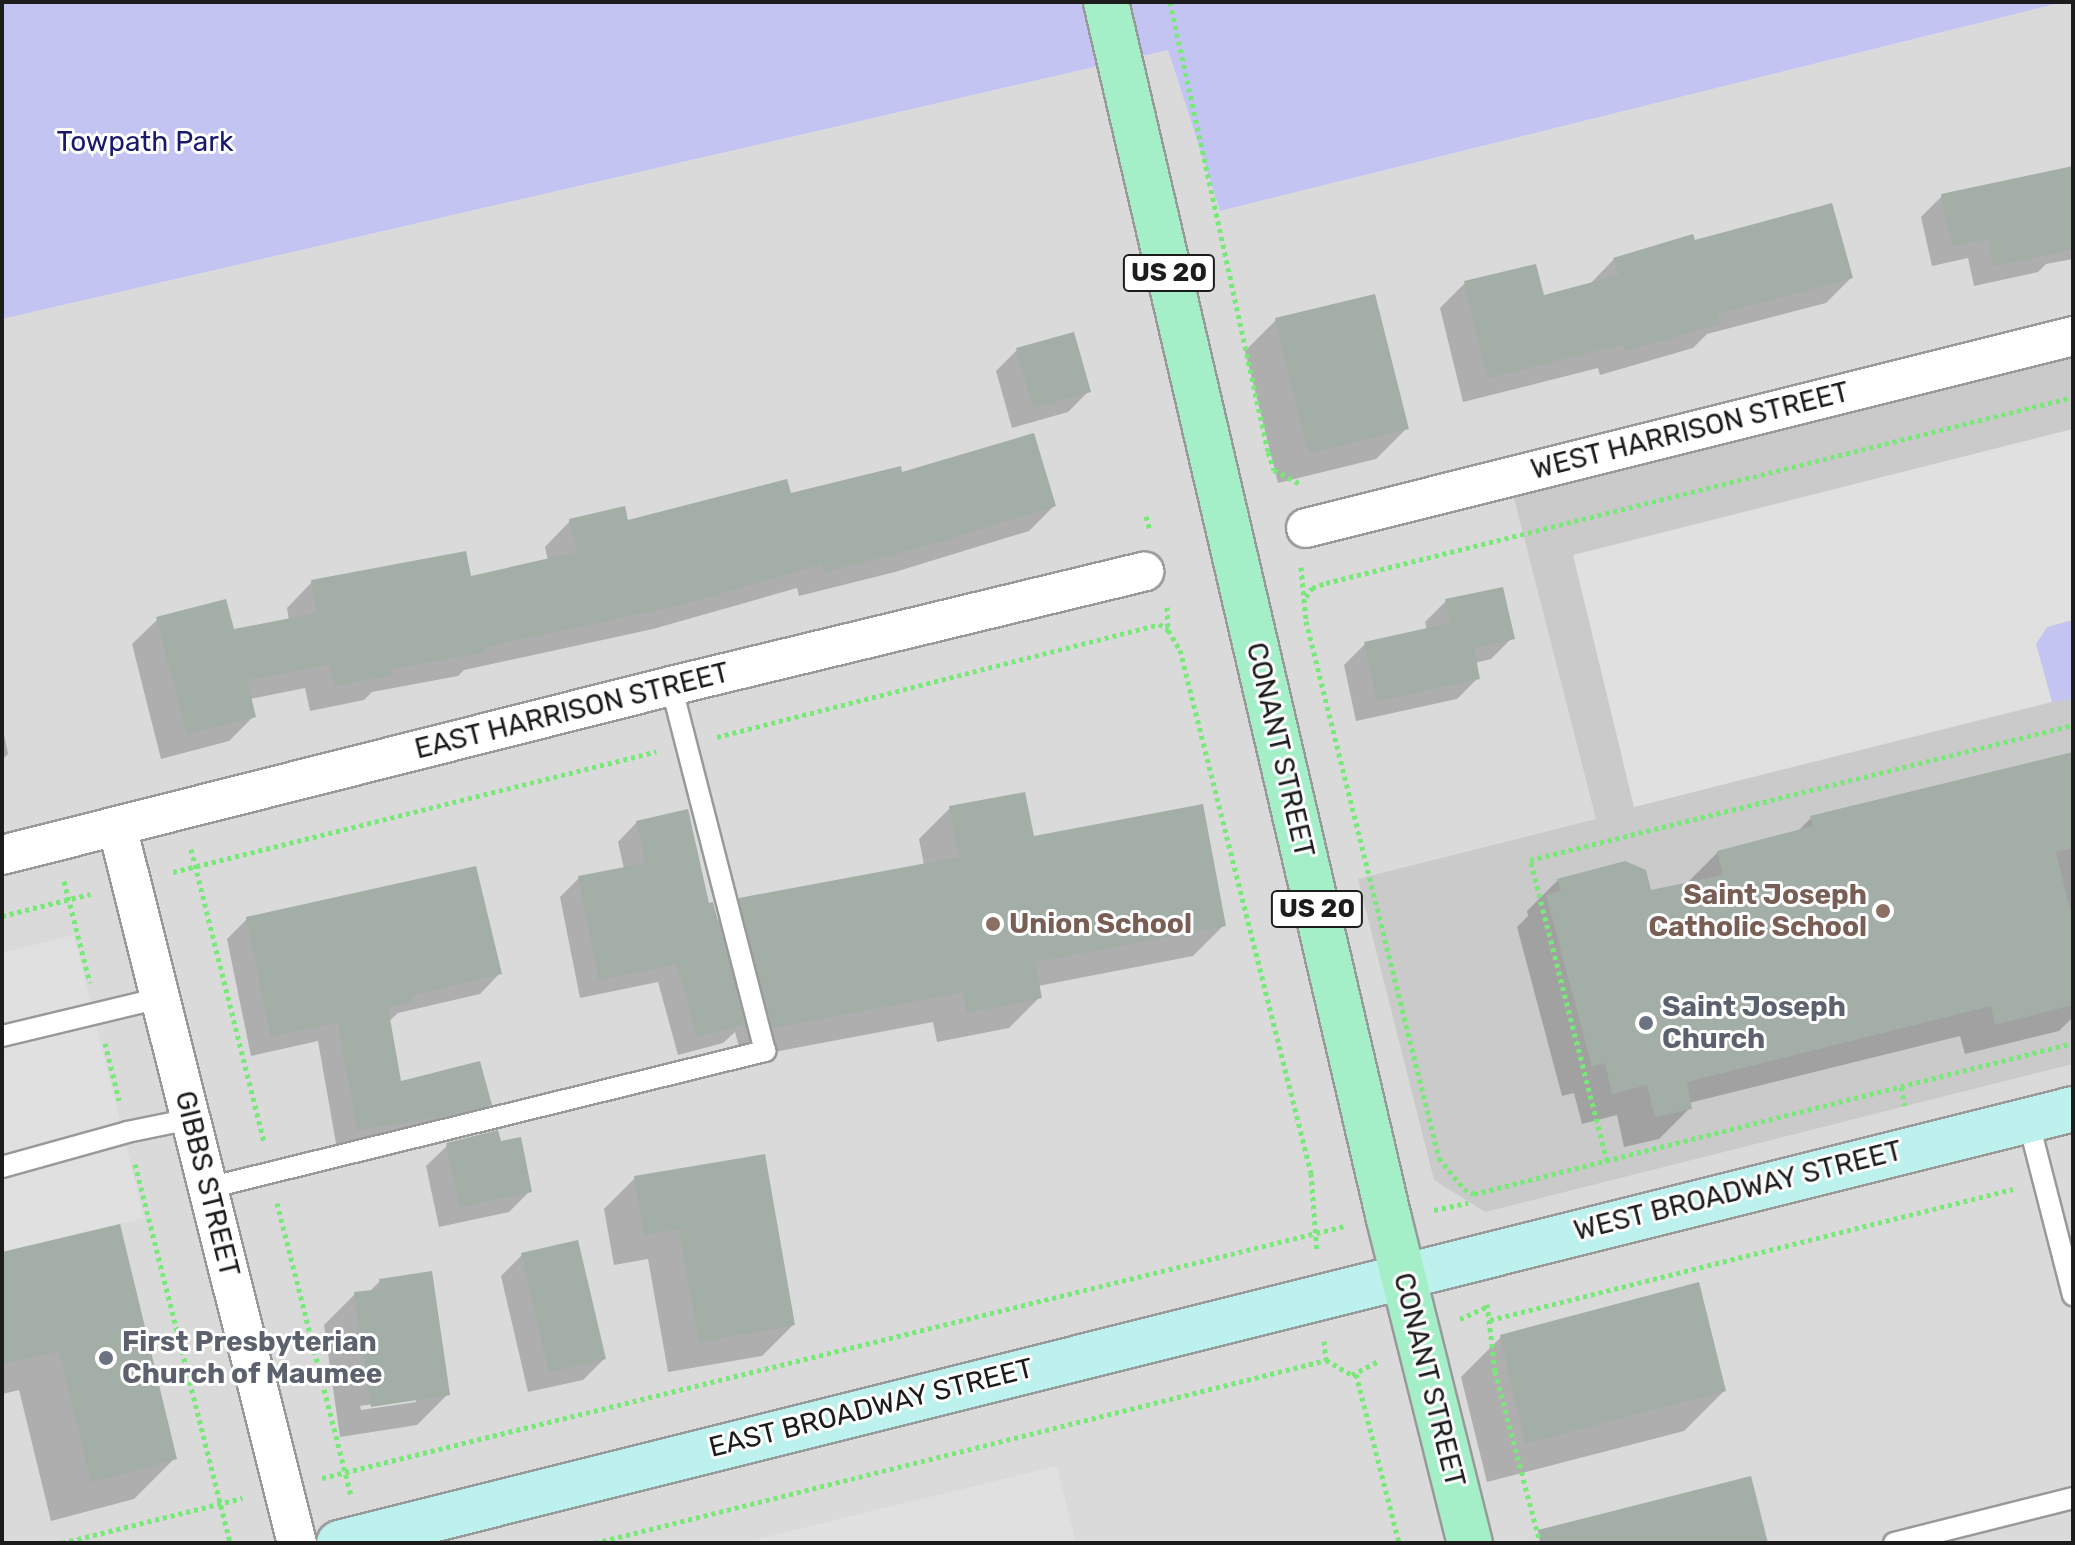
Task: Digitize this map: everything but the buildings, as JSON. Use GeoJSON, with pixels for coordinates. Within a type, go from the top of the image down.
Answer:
{"type":"FeatureCollection","features":[{"type":"Feature","properties":{"kind":"main road","name":"CONANT STREET"},"geometry":{"type":"LineString","coordinates":[[1106,2],[1403,1274],[1470,1543]]}},
{"type":"Feature","properties":{"kind":"street","name":"WEST HARRISON STREET"},"geometry":{"type":"LineString","coordinates":[[1306,528],[2073,336]]}},
{"type":"Feature","properties":{"kind":"street","name":"EAST HARRISON STREET"},"geometry":{"type":"LineString","coordinates":[[2,855],[671,686],[1149,559]]}},
{"type":"Feature","properties":{"kind":"street","name":"GIBBS STREET"},"geometry":{"type":"LineString","coordinates":[[117,826],[297,1543]]}},
{"type":"Feature","properties":{"kind":"street","name":"WEST BROADWAY STREET"},"geometry":{"type":"LineString","coordinates":[[1403,1274],[2073,1109]]}},
{"type":"Feature","properties":{"kind":"street","name":"EAST BROADWAY STREET"},"geometry":{"type":"LineString","coordinates":[[339,1543],[1403,1274]]}},
{"type":"Feature","properties":{"kind":"lane"},"geometry":{"type":"LineString","coordinates":[[208,1188],[765,1051],[671,686]]}},
{"type":"Feature","properties":{"kind":"lane"},"geometry":{"type":"LineString","coordinates":[[2,1036],[160,998]]}},
{"type":"Feature","properties":{"kind":"lane"},"geometry":{"type":"LineString","coordinates":[[2,1167],[127,1132],[191,1119]]}},
{"type":"Feature","properties":{"kind":"lane"},"geometry":{"type":"LineString","coordinates":[[2028,1120],[2073,1295]]}},
{"type":"Feature","properties":{"kind":"lane"},"geometry":{"type":"LineString","coordinates":[[1894,1543],[2073,1498]]}},
{"type":"Feature","properties":{"kind":"path"},"geometry":{"type":"LineString","coordinates":[[1170,2],[1268,452],[1274,470],[1287,479]]}},
{"type":"Feature","properties":{"kind":"path"},"geometry":{"type":"LineString","coordinates":[[2073,397],[1312,588],[1303,608],[1439,1158],[1464,1189],[1474,1194],[2073,1043]]}},
{"type":"Feature","properties":{"kind":"path"},"geometry":{"type":"LineString","coordinates":[[1146,516],[1149,559]]}},
{"type":"Feature","properties":{"kind":"path"},"geometry":{"type":"LineString","coordinates":[[1167,605],[1168,630]]}},
{"type":"Feature","properties":{"kind":"path"},"geometry":{"type":"LineString","coordinates":[[2,916],[1159,624],[1168,630],[1180,650],[1311,1173],[1326,1360]]}},
{"type":"Feature","properties":{"kind":"path"},"geometry":{"type":"LineString","coordinates":[[1607,1161],[1530,860],[2073,725]]}},
{"type":"Feature","properties":{"kind":"path"},"geometry":{"type":"LineString","coordinates":[[179,810],[196,867],[346,1473]]}},
{"type":"Feature","properties":{"kind":"path"},"geometry":{"type":"LineString","coordinates":[[54,842],[230,1543]]}},
{"type":"Feature","properties":{"kind":"path"},"geometry":{"type":"LineString","coordinates":[[1490,1320],[2044,1181]]}},
{"type":"Feature","properties":{"kind":"path"},"geometry":{"type":"LineString","coordinates":[[1464,1189],[1488,1306],[1495,1371],[1540,1543]]}},
{"type":"Feature","properties":{"kind":"path"},"geometry":{"type":"LineString","coordinates":[[62,1543],[1316,1231]]}},
{"type":"Feature","properties":{"kind":"path"},"geometry":{"type":"LineString","coordinates":[[595,1543],[1326,1360],[1352,1375],[1356,1374],[1488,1306]]}},
{"type":"Feature","properties":{"kind":"path"},"geometry":{"type":"LineString","coordinates":[[1356,1374],[1399,1543]]}},
{"type":"Feature","properties":{"kind":"shaded area"},"geometry":{"type":"Polygon","coordinates":[[[2073,2],[2073,1543],[2,1543],[2,319],[1168,50],[1220,211],[2073,2]]]}},
{"type":"Feature","properties":{"kind":"shaded area"},"geometry":{"type":"Polygon","coordinates":[[[2073,357],[2073,1064],[1485,1212],[1434,1180],[1358,879],[1596,819],[1514,498],[2073,357]]]}},
{"type":"Feature","properties":{"kind":"shaded area"},"geometry":{"type":"Polygon","coordinates":[[[2073,429],[2073,620],[2047,627],[2036,644],[2052,702],[1634,807],[1573,555],[2073,429]]]}},
{"type":"Feature","properties":{"kind":"shaded area"},"geometry":{"type":"Polygon","coordinates":[[[74,935],[144,1218],[2,1252],[2,953],[74,935]]]}},
{"type":"Feature","properties":{"kind":"shaded area"},"geometry":{"type":"Polygon","coordinates":[[[1057,1466],[1076,1543],[741,1543],[1057,1466]]]}},
{"type":"Feature","properties":{"kind":"green space","name":"Towpath Park"},"geometry":{"type":"Polygon","coordinates":[[[2,2],[2063,2],[1220,211],[1168,50],[2,319],[2,2]]]}},
{"type":"Feature","properties":{"kind":"green space"},"geometry":{"type":"Polygon","coordinates":[[[2073,620],[2073,699],[2052,702],[2036,643],[2047,627],[2073,620]]]}},
{"type":"Feature","properties":{"kind":"place","name":"Saint Joseph Catholic School"},"geometry":{"type":"Point","coordinates":[1883,911]}},
{"type":"Feature","properties":{"kind":"place","name":"Union School"},"geometry":{"type":"Point","coordinates":[993,924]}},
{"type":"Feature","properties":{"kind":"place","name":"Saint Joseph Church"},"geometry":{"type":"Point","coordinates":[1646,1023]}},
{"type":"Feature","properties":{"kind":"place","name":"First Presbyterian Church of Maumee"},"geometry":{"type":"Point","coordinates":[106,1358]}}]}
